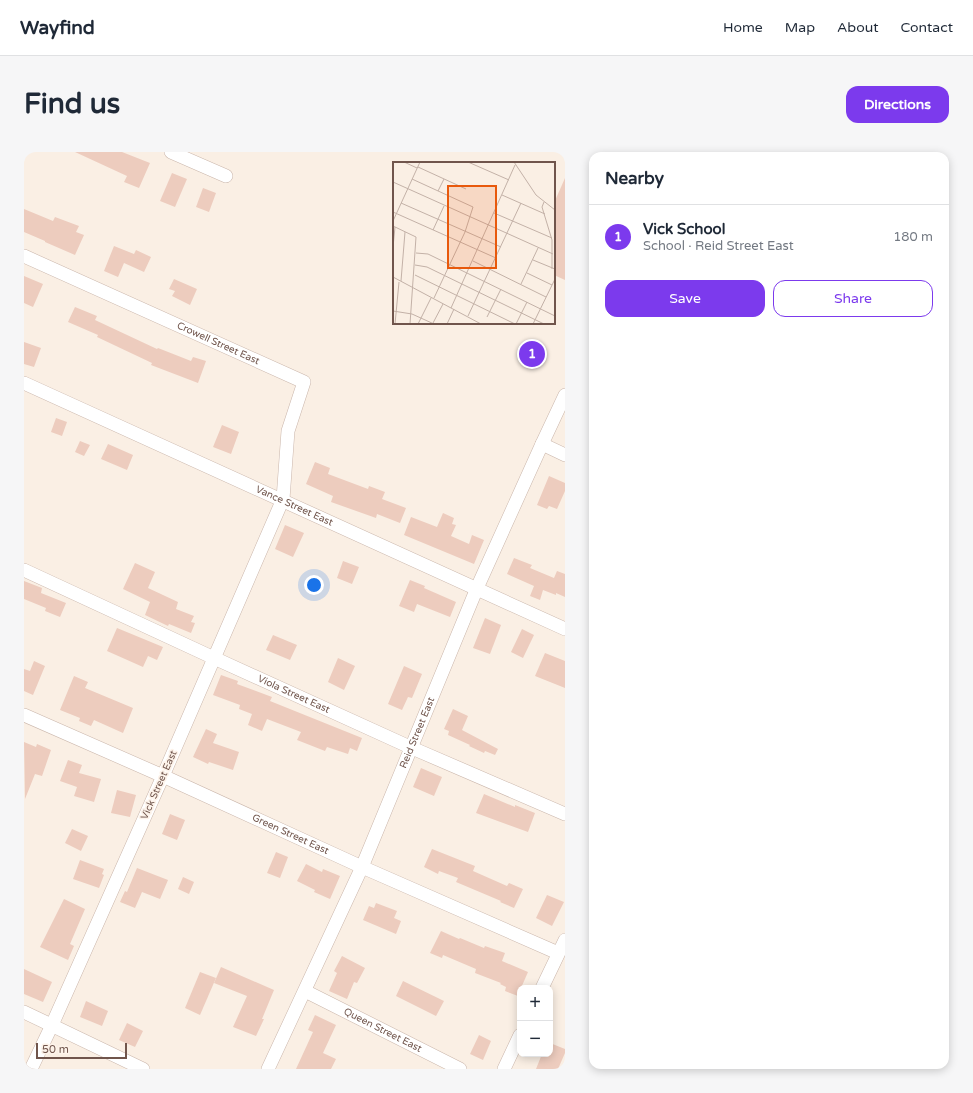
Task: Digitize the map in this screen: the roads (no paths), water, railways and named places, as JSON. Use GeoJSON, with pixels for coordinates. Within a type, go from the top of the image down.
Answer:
{"type":"FeatureCollection","features":[{"type":"Feature","properties":{"kind":"street"},"geometry":{"type":"LineString","coordinates":[[171,152],[226,176]]}},
{"type":"Feature","properties":{"kind":"street","name":"Crowell Street East"},"geometry":{"type":"LineString","coordinates":[[24,256],[304,382],[288,431],[283,499]]}},
{"type":"Feature","properties":{"kind":"street","name":"Vance Street East"},"geometry":{"type":"LineString","coordinates":[[24,383],[283,499],[565,629]]}},
{"type":"Feature","properties":{"kind":"street","name":"Reid Street East"},"geometry":{"type":"LineString","coordinates":[[268,1069],[362,866],[477,588],[565,395]]}},
{"type":"Feature","properties":{"kind":"street"},"geometry":{"type":"LineString","coordinates":[[542,444],[565,455]]}},
{"type":"Feature","properties":{"kind":"street","name":"Vick Street East"},"geometry":{"type":"LineString","coordinates":[[30,1069],[52,1025],[163,776],[283,499]]}},
{"type":"Feature","properties":{"kind":"street","name":"Viola Street East"},"geometry":{"type":"LineString","coordinates":[[24,570],[412,748],[565,814]]}},
{"type":"Feature","properties":{"kind":"street","name":"Green Street East"},"geometry":{"type":"LineString","coordinates":[[24,715],[558,953]]}},
{"type":"Feature","properties":{"kind":"street"},"geometry":{"type":"LineString","coordinates":[[543,985],[565,940]]}},
{"type":"Feature","properties":{"kind":"street","name":"Queen Street East"},"geometry":{"type":"LineString","coordinates":[[305,991],[460,1069]]}},
{"type":"Feature","properties":{"kind":"street"},"geometry":{"type":"LineString","coordinates":[[24,1012],[144,1069]]}},
{"type":"Feature","properties":{"kind":"street"},"geometry":{"type":"LineString","coordinates":[[504,1069],[517,1041]]}},
{"type":"Feature","properties":{"kind":"place","name":"Vick School"},"geometry":{"type":"Point","coordinates":[532,354]}}]}
